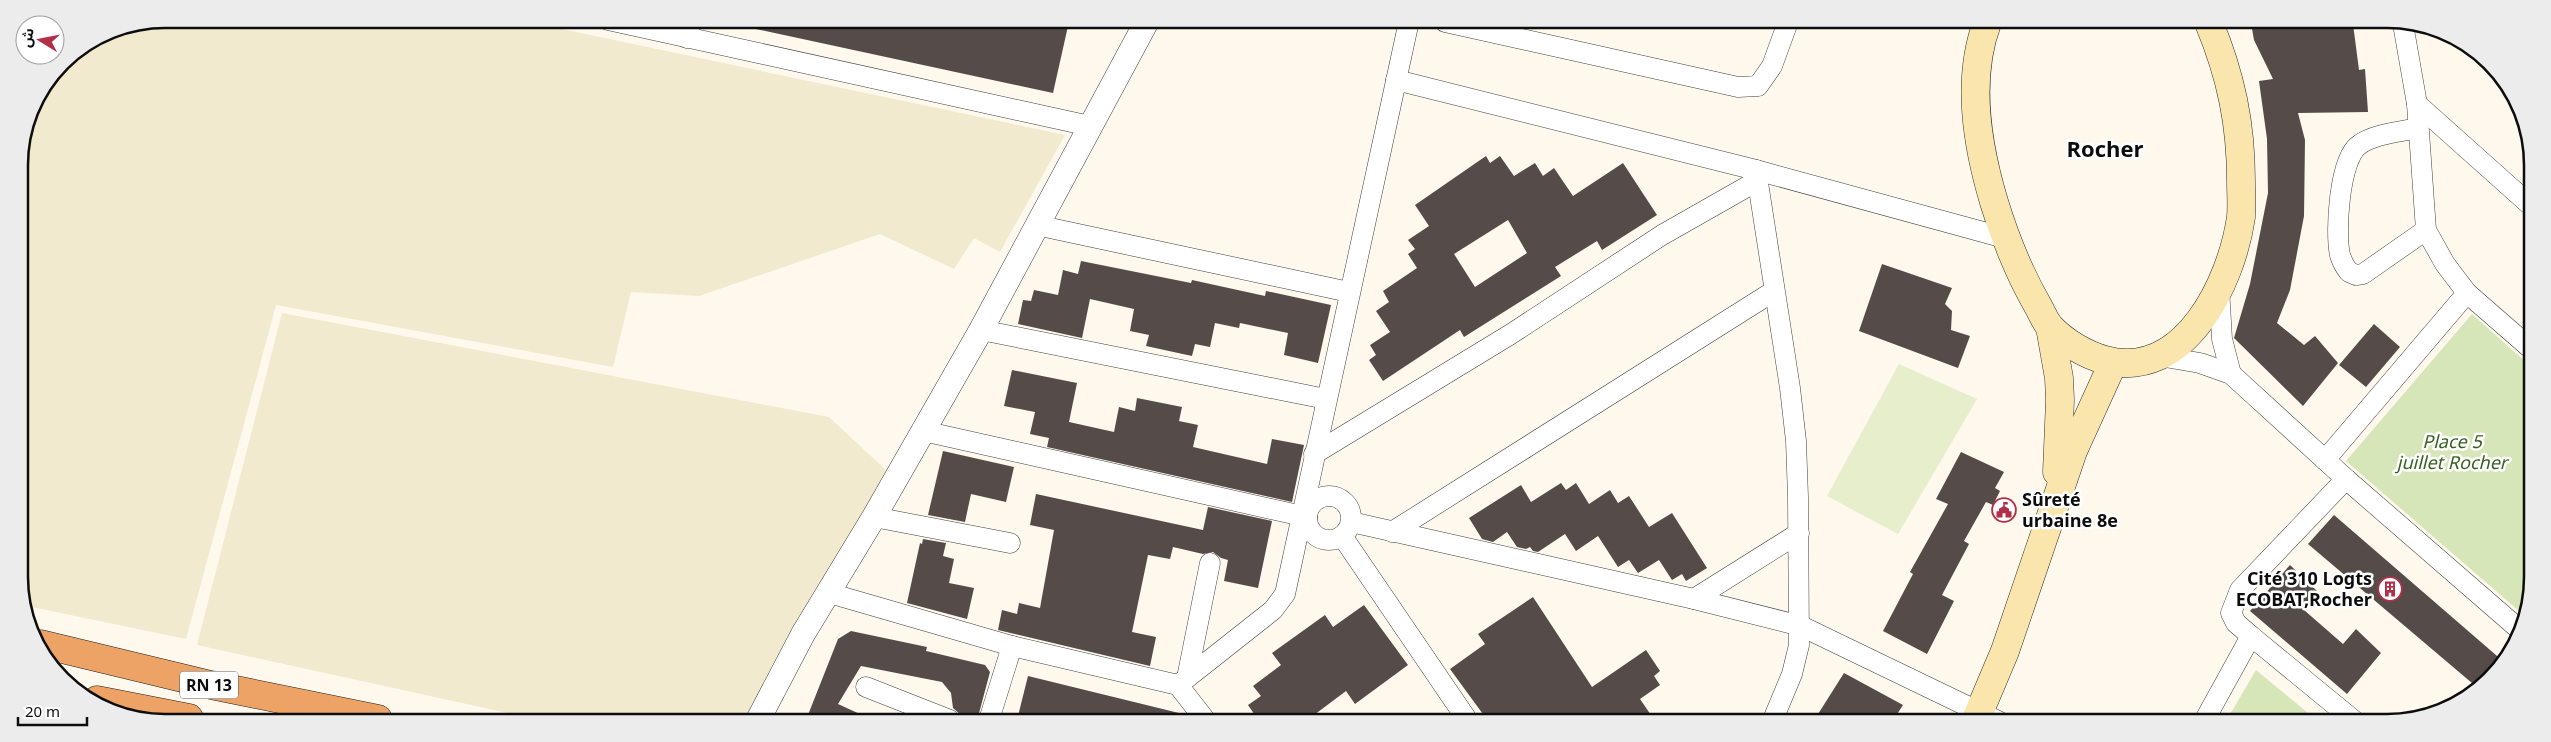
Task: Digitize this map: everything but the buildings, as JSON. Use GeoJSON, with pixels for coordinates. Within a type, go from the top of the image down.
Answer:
{"type":"FeatureCollection","features":[{"type":"Feature","properties":{"kind":"highway","name":"RN 13"},"geometry":{"type":"LineString","coordinates":[[46,645],[211,685],[353,714]]}},
{"type":"Feature","properties":{"kind":"highway","name":"RN 13"},"geometry":{"type":"LineString","coordinates":[[108,702],[169,714]]}},
{"type":"Feature","properties":{"kind":"main road"},"geometry":{"type":"LineString","coordinates":[[1982,28],[1976,77],[1976,117],[1991,192],[2005,238],[2033,298],[2050,327],[2078,350],[2095,358],[2135,364],[2159,356],[2180,342],[2201,321],[2219,288],[2232,258],[2241,216],[2241,153],[2234,95],[2211,28]]}},
{"type":"Feature","properties":{"kind":"main road"},"geometry":{"type":"LineString","coordinates":[[2050,327],[2059,378],[2060,400],[2055,498]]}},
{"type":"Feature","properties":{"kind":"main road"},"geometry":{"type":"LineString","coordinates":[[1986,714],[2055,498],[2080,434],[2113,362]]}},
{"type":"Feature","properties":{"kind":"street"},"geometry":{"type":"LineString","coordinates":[[761,714],[803,634],[874,517],[981,330],[1143,28]]}},
{"type":"Feature","properties":{"kind":"street"},"geometry":{"type":"LineString","coordinates":[[1183,682],[1280,602],[1288,584],[1304,517],[1314,454],[1408,28]]}},
{"type":"Feature","properties":{"kind":"street"},"geometry":{"type":"LineString","coordinates":[[1472,28],[1738,87],[1758,86],[1772,66],[1786,28]]}},
{"type":"Feature","properties":{"kind":"street"},"geometry":{"type":"LineString","coordinates":[[689,29],[1090,126]]}},
{"type":"Feature","properties":{"kind":"street"},"geometry":{"type":"LineString","coordinates":[[2404,29],[2417,104],[2426,230],[2445,264],[2466,293],[2524,344]]}},
{"type":"Feature","properties":{"kind":"street"},"geometry":{"type":"LineString","coordinates":[[1396,80],[2005,238]]}},
{"type":"Feature","properties":{"kind":"street"},"geometry":{"type":"LineString","coordinates":[[2417,104],[2524,200]]}},
{"type":"Feature","properties":{"kind":"street"},"geometry":{"type":"LineString","coordinates":[[2418,128],[2368,141],[2354,149],[2349,158],[2342,188],[2340,255],[2349,272],[2356,275],[2363,274],[2426,230]]}},
{"type":"Feature","properties":{"kind":"street"},"geometry":{"type":"LineString","coordinates":[[1757,175],[1796,441],[1801,626],[1799,645],[1792,674],[1775,714]]}},
{"type":"Feature","properties":{"kind":"street"},"geometry":{"type":"LineString","coordinates":[[1314,454],[1503,338],[1757,175]]}},
{"type":"Feature","properties":{"kind":"street"},"geometry":{"type":"LineString","coordinates":[[1036,225],[1349,292]]}},
{"type":"Feature","properties":{"kind":"street"},"geometry":{"type":"LineString","coordinates":[[2219,288],[2222,339],[2231,374]]}},
{"type":"Feature","properties":{"kind":"street"},"geometry":{"type":"LineString","coordinates":[[1392,532],[1774,291]]}},
{"type":"Feature","properties":{"kind":"street"},"geometry":{"type":"LineString","coordinates":[[2325,460],[2466,293]]}},
{"type":"Feature","properties":{"kind":"street"},"geometry":{"type":"LineString","coordinates":[[981,330],[1326,400]]}},
{"type":"Feature","properties":{"kind":"street"},"geometry":{"type":"LineString","coordinates":[[2159,356],[2200,364],[2231,374],[2346,479],[2515,625]]}},
{"type":"Feature","properties":{"kind":"street"},"geometry":{"type":"LineString","coordinates":[[923,431],[1304,517]]}},
{"type":"Feature","properties":{"kind":"street"},"geometry":{"type":"LineString","coordinates":[[2346,479],[2240,590],[2231,613],[2236,623],[2346,714]]}},
{"type":"Feature","properties":{"kind":"street"},"geometry":{"type":"LineString","coordinates":[[1304,517],[1318,499],[1332,496],[1345,502],[1349,508],[1346,529],[1464,714]]}},
{"type":"Feature","properties":{"kind":"street"},"geometry":{"type":"LineString","coordinates":[[874,517],[1010,544]]}},
{"type":"Feature","properties":{"kind":"street"},"geometry":{"type":"LineString","coordinates":[[1304,517],[1318,537],[1326,540],[1346,529],[1392,532],[1694,599],[1801,626],[1977,714]]}},
{"type":"Feature","properties":{"kind":"street"},"geometry":{"type":"LineString","coordinates":[[1694,599],[1799,533]]}},
{"type":"Feature","properties":{"kind":"street"},"geometry":{"type":"LineString","coordinates":[[1202,714],[1183,682],[1210,563]]}},
{"type":"Feature","properties":{"kind":"street"},"geometry":{"type":"LineString","coordinates":[[829,593],[1012,646],[1183,682]]}},
{"type":"Feature","properties":{"kind":"street"},"geometry":{"type":"LineString","coordinates":[[2207,714],[2251,636]]}},
{"type":"Feature","properties":{"kind":"street"},"geometry":{"type":"LineString","coordinates":[[990,714],[1012,646]]}},
{"type":"Feature","properties":{"kind":"street"},"geometry":{"type":"LineString","coordinates":[[866,687],[935,714]]}},
{"type":"Feature","properties":{"kind":"shaded area"},"geometry":{"type":"Polygon","coordinates":[[[165,28],[557,28],[1065,135],[1000,252],[974,238],[954,269],[880,234],[699,296],[631,292],[613,367],[276,305],[186,639],[31,607],[27,577],[29,147],[32,129],[38,112],[56,81],[81,56],[104,42],[129,32],[165,28]]]}},
{"type":"Feature","properties":{"kind":"shaded area"},"geometry":{"type":"Polygon","coordinates":[[[282,313],[829,417],[887,471],[747,714],[512,714],[197,645],[282,313]]]}},
{"type":"Feature","properties":{"kind":"green space","name":"Place 5 juillet Rocher"},"geometry":{"type":"Polygon","coordinates":[[[2472,314],[2524,360],[2524,577],[2519,611],[2346,461],[2472,314]]]}},
{"type":"Feature","properties":{"kind":"green space"},"geometry":{"type":"Polygon","coordinates":[[[1899,364],[1977,399],[1898,534],[1827,496],[1899,364]]]}},
{"type":"Feature","properties":{"kind":"green space"},"geometry":{"type":"Polygon","coordinates":[[[2256,670],[2309,714],[2230,714],[2256,670]]]}},
{"type":"Feature","properties":{"kind":"place","name":"Sûreté urbaine 8e"},"geometry":{"type":"Point","coordinates":[2004,510]}},
{"type":"Feature","properties":{"kind":"place","name":"Cité 310 Logts ECOBAT,Rocher"},"geometry":{"type":"Point","coordinates":[2390,589]}},
{"type":"Feature","properties":{"kind":"district","name":"Rocher"},"geometry":{"type":"Point","coordinates":[2105,149]}}]}
